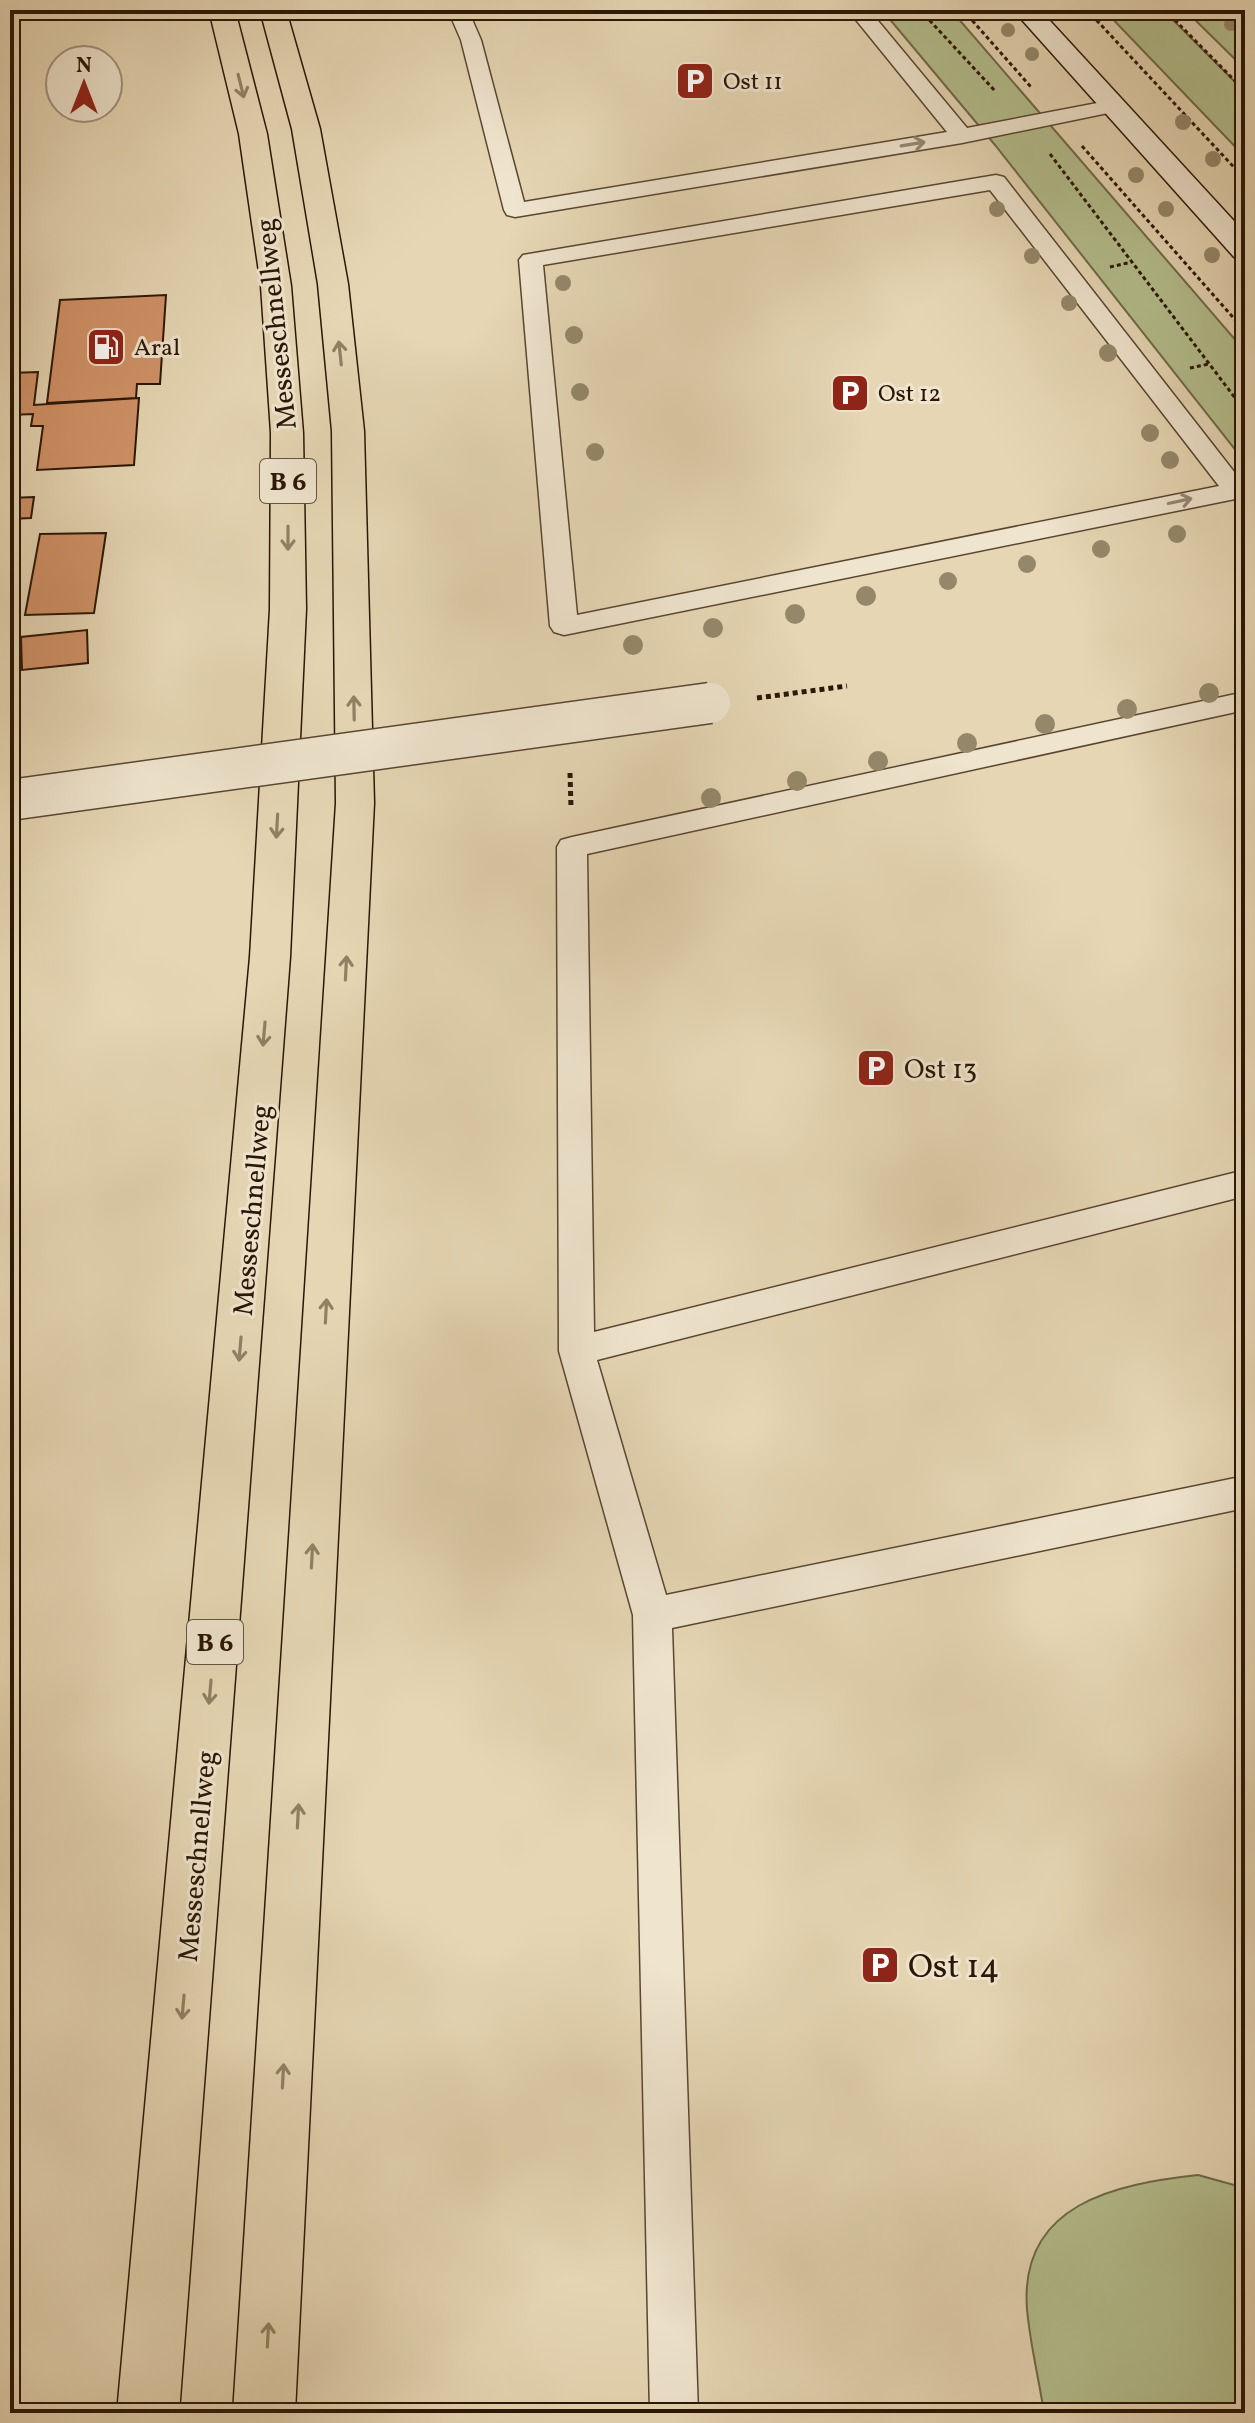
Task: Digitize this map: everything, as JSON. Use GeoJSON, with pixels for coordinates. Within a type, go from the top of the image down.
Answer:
{"type":"FeatureCollection","features":[{"type":"Feature","properties":{"kind":"highway","name":"Messeschnellweg"},"geometry":{"type":"LineString","coordinates":[[148,2413],[263,1050],[288,609],[287,433],[276,286],[253,134],[222,10]]}},
{"type":"Feature","properties":{"kind":"highway","name":"Messeschnellweg"},"geometry":{"type":"LineString","coordinates":[[264,2413],[355,803],[348,431],[333,284],[306,129],[273,10]]}},
{"type":"Feature","properties":{"kind":"street"},"geometry":{"type":"LineString","coordinates":[[1026,10],[1245,251]]}},
{"type":"Feature","properties":{"kind":"street"},"geometry":{"type":"LineString","coordinates":[[10,800],[710,703]]}},
{"type":"Feature","properties":{"kind":"lane"},"geometry":{"type":"LineString","coordinates":[[458,10],[471,40],[515,210],[962,136],[1113,106]]}},
{"type":"Feature","properties":{"kind":"lane"},"geometry":{"type":"LineString","coordinates":[[858,10],[962,136]]}},
{"type":"Feature","properties":{"kind":"lane"},"geometry":{"type":"LineString","coordinates":[[996,182],[1240,490],[564,626],[531,260],[996,182]]}},
{"type":"Feature","properties":{"kind":"lane"},"geometry":{"type":"LineString","coordinates":[[674,2413],[652,1615],[577,1351],[572,847],[1245,701]]}},
{"type":"Feature","properties":{"kind":"lane"},"geometry":{"type":"LineString","coordinates":[[577,1351],[1245,1183]]}},
{"type":"Feature","properties":{"kind":"lane"},"geometry":{"type":"LineString","coordinates":[[652,1615],[1245,1492]]}},
{"type":"Feature","properties":{"kind":"path"},"geometry":{"type":"LineString","coordinates":[[920,10],[1025,123],[1245,411]]}},
{"type":"Feature","properties":{"kind":"path"},"geometry":{"type":"LineString","coordinates":[[963,10],[1245,331]]}},
{"type":"Feature","properties":{"kind":"path"},"geometry":{"type":"LineString","coordinates":[[1087,10],[1245,179]]}},
{"type":"Feature","properties":{"kind":"path"},"geometry":{"type":"LineString","coordinates":[[1165,10],[1245,91]]}},
{"type":"Feature","properties":{"kind":"path"},"geometry":{"type":"LineString","coordinates":[[710,703],[847,686]]}},
{"type":"Feature","properties":{"kind":"green space"},"geometry":{"type":"Polygon","coordinates":[[[882,10],[951,10],[1245,351],[1245,462],[995,145],[882,10]]]}},
{"type":"Feature","properties":{"kind":"green space"},"geometry":{"type":"Polygon","coordinates":[[[1104,10],[1163,10],[1245,92],[1245,157],[1104,10]]]}},
{"type":"Feature","properties":{"kind":"green space"},"geometry":{"type":"Polygon","coordinates":[[[1185,10],[1245,10],[1245,69],[1185,10]]]}},
{"type":"Feature","properties":{"kind":"green space"},"geometry":{"type":"Polygon","coordinates":[[[1198,2175],[1245,2188],[1245,2413],[1044,2413],[1027,2309],[1029,2273],[1039,2245],[1056,2223],[1078,2206],[1105,2194],[1135,2185],[1198,2175]]]}},
{"type":"Feature","properties":{"kind":"building"},"geometry":{"type":"Polygon","coordinates":[[[166,295],[160,384],[137,384],[136,398],[47,403],[60,300],[166,295]]]}},
{"type":"Feature","properties":{"kind":"building"},"geometry":{"type":"Polygon","coordinates":[[[38,372],[34,405],[139,398],[134,465],[37,470],[43,426],[31,426],[33,414],[10,415],[10,373],[38,372]]]}},
{"type":"Feature","properties":{"kind":"building"},"geometry":{"type":"Polygon","coordinates":[[[34,497],[31,518],[10,519],[10,498],[34,497]]]}},
{"type":"Feature","properties":{"kind":"building"},"geometry":{"type":"Polygon","coordinates":[[[106,533],[94,613],[25,615],[40,534],[106,533]]]}},
{"type":"Feature","properties":{"kind":"building"},"geometry":{"type":"Polygon","coordinates":[[[87,630],[88,663],[22,670],[21,637],[87,630]]]}},
{"type":"Feature","properties":{"kind":"place","name":"Ost 11"},"geometry":{"type":"Point","coordinates":[695,81]}},
{"type":"Feature","properties":{"kind":"place","name":"Aral"},"geometry":{"type":"Point","coordinates":[106,347]}},
{"type":"Feature","properties":{"kind":"place","name":"Ost 12"},"geometry":{"type":"Point","coordinates":[850,393]}},
{"type":"Feature","properties":{"kind":"place","name":"Ost 13"},"geometry":{"type":"Point","coordinates":[876,1068]}},
{"type":"Feature","properties":{"kind":"place","name":"Ost 14"},"geometry":{"type":"Point","coordinates":[880,1965]}}]}
